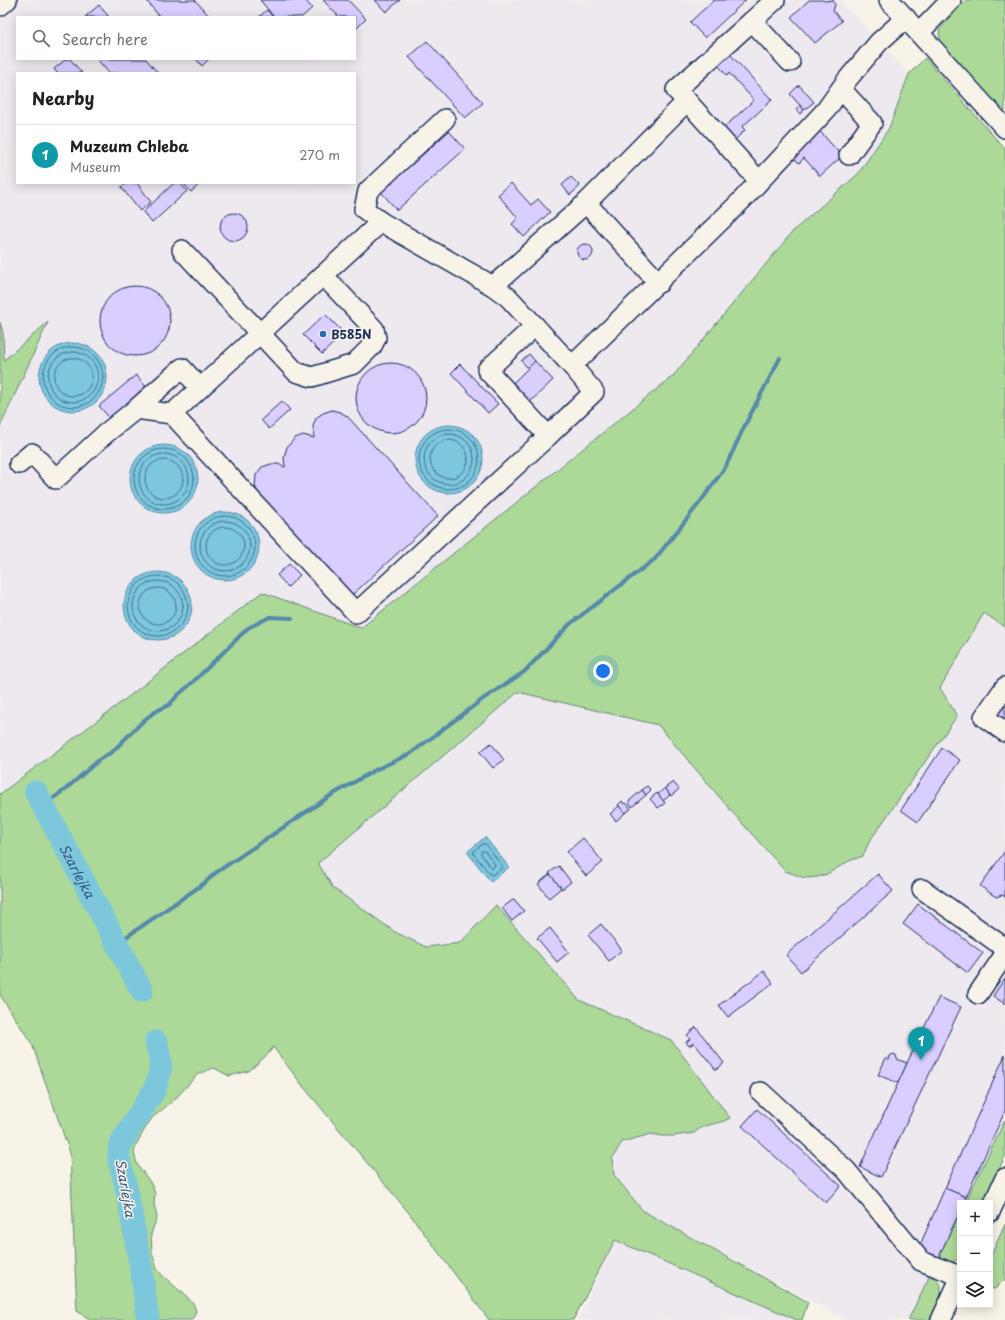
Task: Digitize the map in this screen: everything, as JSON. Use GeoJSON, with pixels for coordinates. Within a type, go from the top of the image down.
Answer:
{"type":"FeatureCollection","features":[{"type":"Feature","properties":{"kind":"street"},"geometry":{"type":"LineString","coordinates":[[0,6],[7,0]]}},
{"type":"Feature","properties":{"kind":"street"},"geometry":{"type":"LineString","coordinates":[[759,181],[676,90],[775,0]]}},
{"type":"Feature","properties":{"kind":"street"},"geometry":{"type":"LineString","coordinates":[[889,0],[1005,128]]}},
{"type":"Feature","properties":{"kind":"street"},"geometry":{"type":"LineString","coordinates":[[919,33],[951,0]]}},
{"type":"Feature","properties":{"kind":"street"},"geometry":{"type":"LineString","coordinates":[[572,366],[659,283],[741,201],[826,110],[841,89],[880,42],[906,18]]}},
{"type":"Feature","properties":{"kind":"street"},"geometry":{"type":"LineString","coordinates":[[752,21],[790,62]]}},
{"type":"Feature","properties":{"kind":"street"},"geometry":{"type":"LineString","coordinates":[[841,89],[872,123],[849,155]]}},
{"type":"Feature","properties":{"kind":"street"},"geometry":{"type":"LineString","coordinates":[[493,286],[586,204],[686,101]]}},
{"type":"Feature","properties":{"kind":"street"},"geometry":{"type":"LineString","coordinates":[[136,409],[172,414],[356,613],[548,436],[594,392],[508,297],[493,286],[381,222],[364,209],[368,191],[445,119]]}},
{"type":"Feature","properties":{"kind":"street"},"geometry":{"type":"LineString","coordinates":[[586,204],[659,283]]}},
{"type":"Feature","properties":{"kind":"street"},"geometry":{"type":"LineString","coordinates":[[172,414],[381,222]]}},
{"type":"Feature","properties":{"kind":"street"},"geometry":{"type":"LineString","coordinates":[[182,250],[296,372],[312,377],[354,364],[372,346],[376,338],[374,329],[323,275]]}},
{"type":"Feature","properties":{"kind":"street"},"geometry":{"type":"LineString","coordinates":[[535,326],[487,370],[548,436]]}},
{"type":"Feature","properties":{"kind":"street"},"geometry":{"type":"LineString","coordinates":[[32,454],[56,479],[105,434],[182,368],[200,388]]}},
{"type":"Feature","properties":{"kind":"street"},"geometry":{"type":"LineString","coordinates":[[1005,687],[984,718],[1005,732]]}},
{"type":"Feature","properties":{"kind":"street"},"geometry":{"type":"LineString","coordinates":[[922,888],[1005,948]]}},
{"type":"Feature","properties":{"kind":"street"},"geometry":{"type":"LineString","coordinates":[[978,994],[1005,954]]}},
{"type":"Feature","properties":{"kind":"street"},"geometry":{"type":"LineString","coordinates":[[761,1092],[846,1170],[921,1261],[957,1275]]}},
{"type":"Feature","properties":{"kind":"street"},"geometry":{"type":"LineString","coordinates":[[993,1205],[1005,1178]]}},
{"type":"Feature","properties":{"kind":"street"},"geometry":{"type":"LineString","coordinates":[[941,1320],[957,1285]]}},
{"type":"Feature","properties":{"kind":"shaded area"},"geometry":{"type":"Polygon","coordinates":[[[0,0],[746,0],[698,44],[749,0],[840,0],[909,74],[889,128],[858,174],[794,230],[673,376],[361,628],[262,592],[123,701],[0,794],[0,427],[48,323],[4,360],[3,333],[0,322],[0,0]]]}},
{"type":"Feature","properties":{"kind":"shaded area"},"geometry":{"type":"Polygon","coordinates":[[[984,613],[1005,627],[1005,1120],[966,1200],[957,1200],[957,1219],[908,1320],[847,1320],[643,1211],[614,1175],[612,1159],[622,1142],[651,1134],[673,1136],[694,1133],[702,1127],[724,1121],[729,1118],[671,1040],[579,1000],[497,905],[460,943],[426,947],[395,932],[333,888],[317,863],[518,692],[658,725],[785,871],[813,878],[827,874],[849,861],[863,855],[940,688],[984,613]]]}},
{"type":"Feature","properties":{"kind":"shaded area"},"geometry":{"type":"Polygon","coordinates":[[[615,1240],[797,1320],[578,1320],[615,1240]]]}},
{"type":"Feature","properties":{"kind":"green space"},"geometry":{"type":"Polygon","coordinates":[[[966,0],[1005,0],[1005,118],[937,42],[940,39],[940,29],[966,0]]]}},
{"type":"Feature","properties":{"kind":"green space"},"geometry":{"type":"Polygon","coordinates":[[[925,58],[1005,149],[1005,627],[984,613],[940,688],[957,716],[869,842],[863,856],[849,861],[827,874],[818,877],[805,878],[785,871],[658,725],[518,692],[318,863],[333,888],[395,932],[426,947],[460,943],[496,905],[579,1000],[671,1040],[730,1118],[702,1127],[694,1133],[673,1136],[651,1134],[622,1142],[612,1159],[614,1175],[643,1211],[808,1302],[802,1320],[797,1320],[615,1240],[573,1320],[489,1320],[409,1213],[302,1085],[273,1047],[269,1053],[249,1071],[229,1076],[214,1068],[198,1074],[174,1100],[152,1118],[136,1145],[134,1153],[137,1164],[150,1182],[155,1193],[154,1204],[157,1217],[151,1234],[152,1252],[157,1269],[180,1291],[182,1291],[194,1305],[196,1311],[192,1320],[91,1320],[77,1311],[70,1153],[32,1044],[0,995],[0,794],[123,701],[262,592],[361,628],[673,376],[794,230],[858,174],[889,128],[909,74],[925,58]]]}},
{"type":"Feature","properties":{"kind":"green space"},"geometry":{"type":"Polygon","coordinates":[[[0,322],[3,333],[4,360],[48,322],[0,427],[0,322]]]}},
{"type":"Feature","properties":{"kind":"green space"},"geometry":{"type":"Polygon","coordinates":[[[1005,1120],[1005,1156],[985,1200],[966,1200],[1005,1120]]]}},
{"type":"Feature","properties":{"kind":"green space"},"geometry":{"type":"Polygon","coordinates":[[[957,1219],[957,1259],[948,1263],[936,1262],[957,1219]]]}},
{"type":"Feature","properties":{"kind":"green space"},"geometry":{"type":"Polygon","coordinates":[[[1005,1224],[1005,1279],[995,1289],[993,1289],[993,1251],[1005,1224]]]}},
{"type":"Feature","properties":{"kind":"green space"},"geometry":{"type":"Polygon","coordinates":[[[930,1275],[941,1285],[941,1296],[930,1320],[908,1320],[930,1275]]]}},
{"type":"Feature","properties":{"kind":"water"},"geometry":{"type":"Polygon","coordinates":[[[66,343],[80,343],[92,348],[102,358],[107,370],[107,384],[102,396],[92,406],[80,411],[66,411],[54,406],[44,396],[39,384],[39,370],[44,358],[54,348],[66,343]]]}},
{"type":"Feature","properties":{"kind":"water"},"geometry":{"type":"Polygon","coordinates":[[[442,425],[456,425],[468,430],[478,440],[483,452],[483,466],[478,478],[468,488],[456,493],[442,493],[430,488],[420,478],[415,466],[415,452],[420,440],[430,430],[442,425]]]}},
{"type":"Feature","properties":{"kind":"water"},"geometry":{"type":"Polygon","coordinates":[[[164,445],[177,448],[188,455],[195,466],[198,479],[195,492],[188,503],[177,510],[164,513],[151,510],[140,503],[133,492],[130,479],[133,466],[140,455],[151,448],[164,445]]]}},
{"type":"Feature","properties":{"kind":"water"},"geometry":{"type":"Polygon","coordinates":[[[218,512],[232,512],[244,517],[254,527],[259,539],[259,553],[254,565],[244,575],[232,580],[218,580],[206,575],[196,565],[191,553],[191,539],[196,527],[206,517],[218,512]]]}},
{"type":"Feature","properties":{"kind":"water"},"geometry":{"type":"Polygon","coordinates":[[[158,572],[171,575],[182,582],[189,593],[192,606],[189,619],[182,630],[171,637],[158,640],[145,637],[134,630],[127,619],[124,606],[127,593],[134,582],[145,575],[158,572]]]}},
{"type":"Feature","properties":{"kind":"water"},"geometry":{"type":"Polygon","coordinates":[[[485,837],[509,867],[491,882],[467,852],[485,837]]]}},
{"type":"Feature","properties":{"kind":"building"},"geometry":{"type":"Polygon","coordinates":[[[146,0],[195,0],[209,16],[159,16],[146,0]]]}},
{"type":"Feature","properties":{"kind":"building"},"geometry":{"type":"Polygon","coordinates":[[[260,0],[305,0],[312,8],[303,16],[273,16],[260,0]]]}},
{"type":"Feature","properties":{"kind":"building"},"geometry":{"type":"Polygon","coordinates":[[[323,0],[348,0],[366,19],[356,29],[356,16],[338,16],[323,0]]]}},
{"type":"Feature","properties":{"kind":"building"},"geometry":{"type":"Polygon","coordinates":[[[375,0],[400,0],[386,12],[375,0]]]}},
{"type":"Feature","properties":{"kind":"building"},"geometry":{"type":"Polygon","coordinates":[[[714,0],[746,0],[705,38],[690,22],[714,0]]]}},
{"type":"Feature","properties":{"kind":"building"},"geometry":{"type":"Polygon","coordinates":[[[809,0],[833,0],[835,5],[833,11],[842,21],[815,43],[791,17],[809,0]]]}},
{"type":"Feature","properties":{"kind":"building"},"geometry":{"type":"Polygon","coordinates":[[[99,5],[108,16],[86,16],[99,5]]]}},
{"type":"Feature","properties":{"kind":"building"},"geometry":{"type":"Polygon","coordinates":[[[267,10],[272,16],[260,16],[267,10]]]}},
{"type":"Feature","properties":{"kind":"building"},"geometry":{"type":"Polygon","coordinates":[[[427,41],[483,103],[465,118],[409,57],[427,41]]]}},
{"type":"Feature","properties":{"kind":"building"},"geometry":{"type":"Polygon","coordinates":[[[730,54],[772,100],[742,127],[745,130],[733,142],[721,130],[754,100],[729,73],[727,76],[718,65],[730,54]]]}},
{"type":"Feature","properties":{"kind":"building"},"geometry":{"type":"Polygon","coordinates":[[[65,60],[71,60],[81,72],[56,72],[54,69],[65,60]]]}},
{"type":"Feature","properties":{"kind":"building"},"geometry":{"type":"Polygon","coordinates":[[[98,60],[147,60],[157,72],[108,72],[98,60]]]}},
{"type":"Feature","properties":{"kind":"building"},"geometry":{"type":"Polygon","coordinates":[[[197,60],[208,60],[202,66],[197,60]]]}},
{"type":"Feature","properties":{"kind":"building"},"geometry":{"type":"Polygon","coordinates":[[[799,85],[814,102],[804,110],[790,94],[799,85]]]}},
{"type":"Feature","properties":{"kind":"building"},"geometry":{"type":"Polygon","coordinates":[[[800,105],[804,110],[800,114],[796,109],[800,105]]]}},
{"type":"Feature","properties":{"kind":"building"},"geometry":{"type":"Polygon","coordinates":[[[818,129],[842,156],[820,176],[804,158],[799,163],[790,154],[818,129]]]}},
{"type":"Feature","properties":{"kind":"building"},"geometry":{"type":"Polygon","coordinates":[[[449,131],[465,149],[397,210],[381,192],[449,131]]]}},
{"type":"Feature","properties":{"kind":"building"},"geometry":{"type":"Polygon","coordinates":[[[571,177],[580,186],[570,195],[562,185],[571,177]]]}},
{"type":"Feature","properties":{"kind":"building"},"geometry":{"type":"Polygon","coordinates":[[[511,183],[531,205],[538,199],[550,212],[524,237],[512,224],[518,218],[498,195],[511,183]]]}},
{"type":"Feature","properties":{"kind":"building"},"geometry":{"type":"Polygon","coordinates":[[[126,184],[138,184],[151,202],[140,211],[121,187],[126,184]]]}},
{"type":"Feature","properties":{"kind":"building"},"geometry":{"type":"Polygon","coordinates":[[[173,184],[181,184],[187,191],[152,223],[143,212],[173,184]]]}},
{"type":"Feature","properties":{"kind":"building"},"geometry":{"type":"Polygon","coordinates":[[[184,184],[200,184],[191,192],[184,184]]]}},
{"type":"Feature","properties":{"kind":"building"},"geometry":{"type":"Polygon","coordinates":[[[234,213],[244,217],[248,227],[244,237],[234,241],[224,237],[220,227],[224,217],[234,213]]]}},
{"type":"Feature","properties":{"kind":"building"},"geometry":{"type":"Polygon","coordinates":[[[585,244],[591,246],[593,252],[591,258],[585,260],[579,258],[577,252],[579,246],[585,244]]]}},
{"type":"Feature","properties":{"kind":"building"},"geometry":{"type":"Polygon","coordinates":[[[135,286],[148,289],[160,296],[167,308],[170,321],[167,334],[160,346],[148,353],[135,356],[122,353],[110,346],[103,334],[100,321],[103,308],[110,296],[122,289],[135,286]]]}},
{"type":"Feature","properties":{"kind":"building","name":"B585N"},"geometry":{"type":"Polygon","coordinates":[[[325,314],[344,333],[322,354],[303,335],[325,314]]]}},
{"type":"Feature","properties":{"kind":"building"},"geometry":{"type":"Polygon","coordinates":[[[529,354],[535,361],[528,368],[521,361],[529,354]]]}},
{"type":"Feature","properties":{"kind":"building"},"geometry":{"type":"Polygon","coordinates":[[[535,361],[553,380],[528,404],[510,386],[535,361]]]}},
{"type":"Feature","properties":{"kind":"building"},"geometry":{"type":"Polygon","coordinates":[[[391,363],[404,366],[416,373],[423,385],[426,398],[423,411],[416,423],[404,430],[391,433],[378,430],[366,423],[359,411],[356,398],[359,385],[366,373],[378,366],[391,363]]]}},
{"type":"Feature","properties":{"kind":"building"},"geometry":{"type":"Polygon","coordinates":[[[460,364],[498,404],[488,413],[451,373],[460,364]]]}},
{"type":"Feature","properties":{"kind":"building"},"geometry":{"type":"Polygon","coordinates":[[[136,375],[149,390],[113,422],[99,406],[136,375]]]}},
{"type":"Feature","properties":{"kind":"building"},"geometry":{"type":"Polygon","coordinates":[[[282,401],[290,410],[269,429],[261,420],[282,401]]]}},
{"type":"Feature","properties":{"kind":"building"},"geometry":{"type":"Polygon","coordinates":[[[332,410],[347,416],[438,516],[352,595],[260,497],[255,486],[256,475],[262,467],[271,464],[278,464],[285,467],[284,457],[287,447],[295,438],[303,435],[314,438],[313,426],[316,418],[323,413],[332,410]]]}},
{"type":"Feature","properties":{"kind":"building"},"geometry":{"type":"Polygon","coordinates":[[[289,564],[300,575],[288,587],[277,575],[289,564]]]}},
{"type":"Feature","properties":{"kind":"building"},"geometry":{"type":"Polygon","coordinates":[[[1005,704],[1005,720],[997,715],[1005,704]]]}},
{"type":"Feature","properties":{"kind":"building"},"geometry":{"type":"Polygon","coordinates":[[[491,743],[504,760],[493,768],[480,752],[491,743]]]}},
{"type":"Feature","properties":{"kind":"building"},"geometry":{"type":"Polygon","coordinates":[[[942,748],[960,760],[918,822],[901,810],[942,748]]]}},
{"type":"Feature","properties":{"kind":"building"},"geometry":{"type":"Polygon","coordinates":[[[673,782],[679,789],[671,796],[665,788],[673,782]]]}},
{"type":"Feature","properties":{"kind":"building"},"geometry":{"type":"Polygon","coordinates":[[[647,786],[651,790],[646,795],[642,790],[647,786]]]}},
{"type":"Feature","properties":{"kind":"building"},"geometry":{"type":"Polygon","coordinates":[[[665,788],[670,795],[663,801],[658,794],[665,788]]]}},
{"type":"Feature","properties":{"kind":"building"},"geometry":{"type":"Polygon","coordinates":[[[642,790],[646,795],[632,807],[628,802],[642,790]]]}},
{"type":"Feature","properties":{"kind":"building"},"geometry":{"type":"Polygon","coordinates":[[[657,793],[665,803],[658,808],[650,799],[657,793]]]}},
{"type":"Feature","properties":{"kind":"building"},"geometry":{"type":"Polygon","coordinates":[[[622,801],[631,809],[625,813],[618,805],[622,801]]]}},
{"type":"Feature","properties":{"kind":"building"},"geometry":{"type":"Polygon","coordinates":[[[619,806],[625,813],[616,821],[610,814],[619,806]]]}},
{"type":"Feature","properties":{"kind":"building"},"geometry":{"type":"Polygon","coordinates":[[[583,838],[603,862],[586,876],[567,852],[583,838]]]}},
{"type":"Feature","properties":{"kind":"building"},"geometry":{"type":"Polygon","coordinates":[[[1005,851],[1005,897],[1002,895],[996,897],[980,886],[1005,851]]]}},
{"type":"Feature","properties":{"kind":"building"},"geometry":{"type":"Polygon","coordinates":[[[559,866],[571,882],[562,889],[549,873],[559,866]]]}},
{"type":"Feature","properties":{"kind":"building"},"geometry":{"type":"Polygon","coordinates":[[[550,874],[561,888],[549,898],[538,884],[550,874]]]}},
{"type":"Feature","properties":{"kind":"building"},"geometry":{"type":"Polygon","coordinates":[[[878,874],[893,891],[801,972],[786,955],[878,874]]]}},
{"type":"Feature","properties":{"kind":"building"},"geometry":{"type":"Polygon","coordinates":[[[514,899],[524,911],[512,921],[502,908],[514,899]]]}},
{"type":"Feature","properties":{"kind":"building"},"geometry":{"type":"Polygon","coordinates":[[[918,904],[983,953],[968,973],[903,924],[918,904]]]}},
{"type":"Feature","properties":{"kind":"building"},"geometry":{"type":"Polygon","coordinates":[[[601,924],[622,950],[609,961],[588,935],[601,924]]]}},
{"type":"Feature","properties":{"kind":"building"},"geometry":{"type":"Polygon","coordinates":[[[550,928],[569,952],[557,962],[537,938],[550,928]]]}},
{"type":"Feature","properties":{"kind":"building"},"geometry":{"type":"Polygon","coordinates":[[[764,971],[773,983],[728,1017],[719,1005],[764,971]]]}},
{"type":"Feature","properties":{"kind":"building"},"geometry":{"type":"Polygon","coordinates":[[[1005,978],[1005,1004],[993,996],[1005,978]]]}},
{"type":"Feature","properties":{"kind":"building"},"geometry":{"type":"Polygon","coordinates":[[[939,997],[961,1007],[881,1177],[860,1167],[907,1063],[939,997]]]}},
{"type":"Feature","properties":{"kind":"building"},"geometry":{"type":"Polygon","coordinates":[[[696,1027],[724,1063],[716,1070],[694,1043],[689,1046],[686,1042],[690,1039],[687,1035],[696,1027]]]}},
{"type":"Feature","properties":{"kind":"building"},"geometry":{"type":"Polygon","coordinates":[[[893,1054],[896,1055],[897,1059],[907,1063],[898,1083],[878,1075],[886,1058],[889,1060],[890,1056],[893,1054]]]}},
{"type":"Feature","properties":{"kind":"building"},"geometry":{"type":"Polygon","coordinates":[[[1005,1055],[1005,1111],[966,1197],[945,1188],[1005,1055]]]}},
{"type":"Feature","properties":{"kind":"building"},"geometry":{"type":"Polygon","coordinates":[[[757,1109],[841,1186],[826,1203],[742,1126],[757,1109]]]}},
{"type":"Feature","properties":{"kind":"building"},"geometry":{"type":"Polygon","coordinates":[[[945,1188],[966,1197],[964,1200],[957,1200],[957,1218],[937,1261],[917,1252],[945,1188]]]}},
{"type":"Feature","properties":{"kind":"waterway"},"geometry":{"type":"LineString","coordinates":[[116,944],[206,882],[214,874],[330,796],[377,769],[410,754],[483,699],[524,672],[570,624],[655,559],[701,501],[726,466],[746,423],[780,358]]}},
{"type":"Feature","properties":{"kind":"waterway"},"geometry":{"type":"LineString","coordinates":[[44,805],[67,788],[100,759],[112,752],[144,720],[156,711],[169,705],[248,628],[270,617],[292,618]]}},
{"type":"Feature","properties":{"kind":"waterway","name":"Szarlejka"},"geometry":{"type":"LineString","coordinates":[[36,792],[142,991]]}},
{"type":"Feature","properties":{"kind":"waterway","name":"Szarlejka"},"geometry":{"type":"LineString","coordinates":[[148,1320],[141,1267],[127,1191],[119,1160],[119,1150],[122,1141],[155,1089],[160,1071],[156,1042]]}},
{"type":"Feature","properties":{"kind":"place","name":"B585N"},"geometry":{"type":"Point","coordinates":[323,334]}},
{"type":"Feature","properties":{"kind":"place","name":"Muzeum Chleba"},"geometry":{"type":"Point","coordinates":[921,1060]}}]}
